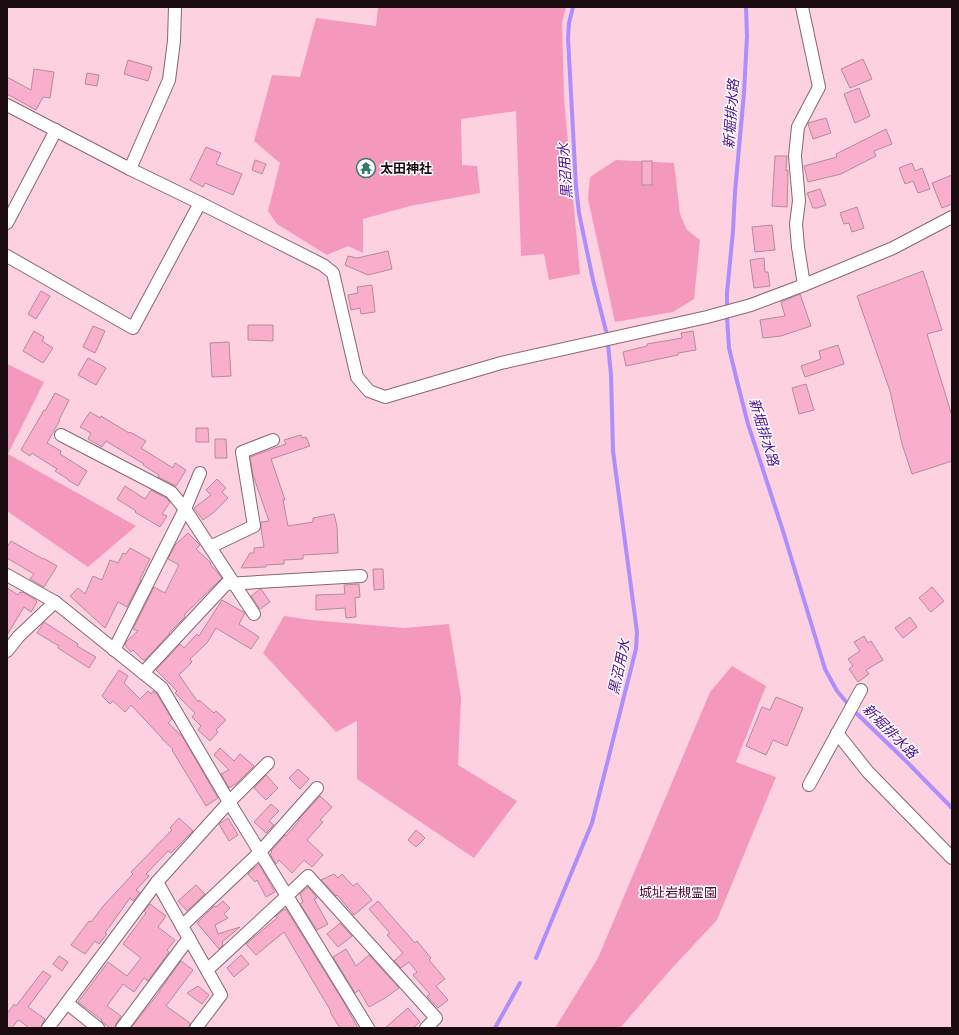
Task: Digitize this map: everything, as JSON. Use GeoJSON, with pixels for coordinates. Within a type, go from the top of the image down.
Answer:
{"type":"FeatureCollection","features":[{"type":"Feature","properties":{"kind":"street"},"geometry":{"type":"LineString","coordinates":[[130,169],[169,80],[174,41],[175,7]]}},
{"type":"Feature","properties":{"kind":"street"},"geometry":{"type":"LineString","coordinates":[[802,7],[819,87],[798,127],[794,156],[799,201],[796,224],[804,285]]}},
{"type":"Feature","properties":{"kind":"street"},"geometry":{"type":"LineString","coordinates":[[7,105],[130,169],[322,265],[333,273],[357,377],[369,391],[385,397],[501,363],[707,317],[751,305],[804,285],[892,248],[952,217]]}},
{"type":"Feature","properties":{"kind":"street"},"geometry":{"type":"LineString","coordinates":[[7,223],[56,130]]}},
{"type":"Feature","properties":{"kind":"street"},"geometry":{"type":"LineString","coordinates":[[7,256],[133,328],[200,203]]}},
{"type":"Feature","properties":{"kind":"street"},"geometry":{"type":"LineString","coordinates":[[61,435],[171,492],[185,509],[254,614]]}},
{"type":"Feature","properties":{"kind":"street"},"geometry":{"type":"LineString","coordinates":[[210,547],[254,526],[242,452],[273,440]]}},
{"type":"Feature","properties":{"kind":"street"},"geometry":{"type":"LineString","coordinates":[[114,650],[185,509],[200,473]]}},
{"type":"Feature","properties":{"kind":"street"},"geometry":{"type":"LineString","coordinates":[[7,575],[55,602],[162,688],[229,802],[368,1028]]}},
{"type":"Feature","properties":{"kind":"street"},"geometry":{"type":"LineString","coordinates":[[143,673],[226,584],[360,576]]}},
{"type":"Feature","properties":{"kind":"street"},"geometry":{"type":"LineString","coordinates":[[7,651],[19,636],[55,602]]}},
{"type":"Feature","properties":{"kind":"street"},"geometry":{"type":"LineString","coordinates":[[809,785],[861,690]]}},
{"type":"Feature","properties":{"kind":"street"},"geometry":{"type":"LineString","coordinates":[[837,733],[868,772],[952,858]]}},
{"type":"Feature","properties":{"kind":"street"},"geometry":{"type":"LineString","coordinates":[[48,1028],[157,882],[229,802],[268,763]]}},
{"type":"Feature","properties":{"kind":"street"},"geometry":{"type":"LineString","coordinates":[[182,926],[260,852],[317,788]]}},
{"type":"Feature","properties":{"kind":"street"},"geometry":{"type":"LineString","coordinates":[[207,970],[308,876],[436,1018],[426,1028]]}},
{"type":"Feature","properties":{"kind":"street"},"geometry":{"type":"LineString","coordinates":[[157,882],[221,995],[196,1028]]}},
{"type":"Feature","properties":{"kind":"street"},"geometry":{"type":"LineString","coordinates":[[122,1028],[189,938]]}},
{"type":"Feature","properties":{"kind":"street"},"geometry":{"type":"LineString","coordinates":[[67,1003],[98,1028]]}},
{"type":"Feature","properties":{"kind":"green space"},"geometry":{"type":"Polygon","coordinates":[[[378,7],[566,7],[562,22],[564,99],[580,274],[549,280],[544,254],[521,256],[516,111],[461,119],[462,165],[477,166],[480,193],[410,206],[363,219],[363,253],[348,246],[327,255],[277,224],[268,211],[280,163],[254,141],[272,75],[300,77],[316,18],[376,26],[378,7]]]}},
{"type":"Feature","properties":{"kind":"green space"},"geometry":{"type":"Polygon","coordinates":[[[616,160],[674,163],[680,214],[687,230],[700,240],[694,299],[673,312],[615,322],[588,199],[590,177],[616,160]]]}},
{"type":"Feature","properties":{"kind":"green space"},"geometry":{"type":"Polygon","coordinates":[[[7,364],[44,382],[8,454],[136,526],[88,567],[7,511],[7,364]]]}},
{"type":"Feature","properties":{"kind":"green space"},"geometry":{"type":"Polygon","coordinates":[[[284,616],[311,620],[404,628],[449,624],[461,698],[458,765],[517,801],[474,858],[357,779],[357,721],[336,732],[263,653],[284,616]]]}},
{"type":"Feature","properties":{"kind":"green space","name":"城址岩槻霊園"},"geometry":{"type":"Polygon","coordinates":[[[732,666],[766,686],[736,762],[776,777],[717,920],[673,967],[620,1028],[555,1028],[598,958],[710,692],[732,666]]]}},
{"type":"Feature","properties":{"kind":"building"},"geometry":{"type":"Polygon","coordinates":[[[863,59],[872,79],[850,88],[841,69],[863,59]]]}},
{"type":"Feature","properties":{"kind":"building"},"geometry":{"type":"Polygon","coordinates":[[[128,60],[152,67],[148,81],[124,74],[128,60]]]}},
{"type":"Feature","properties":{"kind":"building"},"geometry":{"type":"Polygon","coordinates":[[[34,69],[54,72],[50,98],[43,97],[36,110],[7,94],[7,77],[31,90],[34,69]]]}},
{"type":"Feature","properties":{"kind":"building"},"geometry":{"type":"Polygon","coordinates":[[[87,73],[99,75],[97,86],[85,84],[87,73]]]}},
{"type":"Feature","properties":{"kind":"building"},"geometry":{"type":"Polygon","coordinates":[[[859,88],[870,116],[855,123],[844,94],[859,88]]]}},
{"type":"Feature","properties":{"kind":"building"},"geometry":{"type":"Polygon","coordinates":[[[826,118],[831,133],[813,139],[808,123],[826,118]]]}},
{"type":"Feature","properties":{"kind":"building"},"geometry":{"type":"Polygon","coordinates":[[[886,129],[892,144],[874,151],[876,156],[841,174],[808,182],[804,166],[837,157],[836,154],[886,129]]]}},
{"type":"Feature","properties":{"kind":"building"},"geometry":{"type":"Polygon","coordinates":[[[206,147],[221,153],[216,164],[242,174],[233,195],[205,183],[203,187],[190,180],[206,147]]]}},
{"type":"Feature","properties":{"kind":"building"},"geometry":{"type":"Polygon","coordinates":[[[775,156],[787,156],[787,207],[772,206],[775,156]]]}},
{"type":"Feature","properties":{"kind":"building"},"geometry":{"type":"Polygon","coordinates":[[[255,160],[266,164],[262,174],[252,170],[255,160]]]}},
{"type":"Feature","properties":{"kind":"building"},"geometry":{"type":"Polygon","coordinates":[[[642,161],[652,161],[652,185],[642,185],[642,161]]]}},
{"type":"Feature","properties":{"kind":"building"},"geometry":{"type":"Polygon","coordinates":[[[371,162],[373,172],[360,174],[359,164],[371,162]]]}},
{"type":"Feature","properties":{"kind":"building"},"geometry":{"type":"Polygon","coordinates":[[[912,163],[915,171],[922,168],[930,189],[918,193],[913,181],[905,184],[899,168],[912,163]]]}},
{"type":"Feature","properties":{"kind":"building"},"geometry":{"type":"Polygon","coordinates":[[[952,175],[952,204],[942,208],[932,183],[952,175]]]}},
{"type":"Feature","properties":{"kind":"building"},"geometry":{"type":"Polygon","coordinates":[[[820,189],[826,205],[813,208],[807,193],[820,189]]]}},
{"type":"Feature","properties":{"kind":"building"},"geometry":{"type":"Polygon","coordinates":[[[857,207],[864,228],[852,232],[849,223],[844,224],[840,213],[857,207]]]}},
{"type":"Feature","properties":{"kind":"building"},"geometry":{"type":"Polygon","coordinates":[[[772,225],[775,250],[755,252],[752,227],[772,225]]]}},
{"type":"Feature","properties":{"kind":"building"},"geometry":{"type":"Polygon","coordinates":[[[388,251],[392,269],[368,275],[345,265],[348,256],[357,258],[388,251]]]}},
{"type":"Feature","properties":{"kind":"building"},"geometry":{"type":"Polygon","coordinates":[[[764,258],[765,272],[768,272],[770,286],[754,288],[750,260],[764,258]]]}},
{"type":"Feature","properties":{"kind":"building"},"geometry":{"type":"Polygon","coordinates":[[[923,271],[942,330],[927,334],[952,416],[952,461],[912,474],[902,444],[890,391],[857,296],[923,271]]]}},
{"type":"Feature","properties":{"kind":"building"},"geometry":{"type":"Polygon","coordinates":[[[372,285],[375,312],[361,314],[360,308],[351,310],[348,295],[358,293],[357,287],[372,285]]]}},
{"type":"Feature","properties":{"kind":"building"},"geometry":{"type":"Polygon","coordinates":[[[41,291],[50,296],[36,319],[28,314],[41,291]]]}},
{"type":"Feature","properties":{"kind":"building"},"geometry":{"type":"Polygon","coordinates":[[[800,294],[811,326],[781,336],[763,338],[760,320],[785,316],[781,302],[800,294]]]}},
{"type":"Feature","properties":{"kind":"building"},"geometry":{"type":"Polygon","coordinates":[[[248,325],[273,325],[273,341],[248,340],[248,325]]]}},
{"type":"Feature","properties":{"kind":"building"},"geometry":{"type":"Polygon","coordinates":[[[93,326],[105,331],[95,353],[83,347],[93,326]]]}},
{"type":"Feature","properties":{"kind":"building"},"geometry":{"type":"Polygon","coordinates":[[[34,331],[44,337],[42,341],[53,348],[43,363],[23,351],[34,331]]]}},
{"type":"Feature","properties":{"kind":"building"},"geometry":{"type":"Polygon","coordinates":[[[693,331],[696,350],[626,366],[623,352],[647,346],[647,344],[682,338],[681,333],[693,331]]]}},
{"type":"Feature","properties":{"kind":"building"},"geometry":{"type":"Polygon","coordinates":[[[229,342],[231,376],[212,377],[210,343],[229,342]]]}},
{"type":"Feature","properties":{"kind":"building"},"geometry":{"type":"Polygon","coordinates":[[[838,345],[844,364],[805,377],[801,366],[821,359],[819,351],[838,345]]]}},
{"type":"Feature","properties":{"kind":"building"},"geometry":{"type":"Polygon","coordinates":[[[88,358],[106,368],[96,385],[78,375],[88,358]]]}},
{"type":"Feature","properties":{"kind":"building"},"geometry":{"type":"Polygon","coordinates":[[[806,384],[814,410],[799,414],[792,388],[806,384]]]}},
{"type":"Feature","properties":{"kind":"building"},"geometry":{"type":"Polygon","coordinates":[[[55,393],[69,400],[47,443],[61,451],[60,454],[87,471],[78,486],[55,471],[57,469],[32,453],[30,456],[21,450],[55,393]]]}},
{"type":"Feature","properties":{"kind":"building"},"geometry":{"type":"Polygon","coordinates":[[[90,412],[100,418],[101,416],[129,433],[130,432],[146,441],[141,448],[173,468],[175,463],[186,470],[176,486],[158,477],[159,475],[143,465],[144,464],[106,441],[102,447],[88,439],[91,433],[80,427],[90,412]]]}},
{"type":"Feature","properties":{"kind":"building"},"geometry":{"type":"Polygon","coordinates":[[[196,428],[208,428],[209,442],[196,442],[196,428]]]}},
{"type":"Feature","properties":{"kind":"building"},"geometry":{"type":"Polygon","coordinates":[[[301,435],[302,438],[306,437],[310,446],[271,459],[285,500],[283,500],[288,526],[313,522],[313,518],[334,514],[337,526],[338,553],[303,555],[303,559],[284,560],[284,564],[266,565],[266,567],[241,568],[250,553],[254,553],[254,548],[264,547],[261,522],[269,521],[253,475],[250,457],[286,444],[284,440],[301,435]]]}},
{"type":"Feature","properties":{"kind":"building"},"geometry":{"type":"Polygon","coordinates":[[[215,439],[226,439],[227,458],[215,458],[215,439]]]}},
{"type":"Feature","properties":{"kind":"building"},"geometry":{"type":"Polygon","coordinates":[[[217,479],[226,488],[222,492],[228,498],[213,513],[203,520],[194,508],[211,495],[206,490],[217,479]]]}},
{"type":"Feature","properties":{"kind":"building"},"geometry":{"type":"Polygon","coordinates":[[[125,486],[145,499],[151,490],[166,498],[170,502],[162,514],[167,516],[160,527],[117,499],[125,486]]]}},
{"type":"Feature","properties":{"kind":"building"},"geometry":{"type":"Polygon","coordinates":[[[188,533],[200,545],[196,549],[211,563],[210,564],[222,578],[184,615],[185,617],[145,660],[143,660],[133,650],[131,652],[125,645],[126,642],[138,631],[133,629],[154,587],[165,593],[179,565],[168,559],[175,545],[188,533]]]}},
{"type":"Feature","properties":{"kind":"building"},"geometry":{"type":"Polygon","coordinates":[[[11,541],[57,566],[44,587],[30,579],[34,574],[7,558],[7,547],[11,541]]]}},
{"type":"Feature","properties":{"kind":"building"},"geometry":{"type":"Polygon","coordinates":[[[130,548],[150,559],[127,607],[118,602],[105,628],[70,596],[78,588],[85,594],[93,576],[102,580],[110,560],[118,563],[123,553],[126,554],[130,548]]]}},
{"type":"Feature","properties":{"kind":"building"},"geometry":{"type":"Polygon","coordinates":[[[373,569],[383,569],[384,589],[374,590],[373,569]]]}},
{"type":"Feature","properties":{"kind":"building"},"geometry":{"type":"Polygon","coordinates":[[[359,584],[360,597],[355,598],[356,617],[346,618],[345,608],[316,610],[316,595],[345,594],[344,585],[359,584]]]}},
{"type":"Feature","properties":{"kind":"building"},"geometry":{"type":"Polygon","coordinates":[[[932,587],[944,601],[931,612],[919,598],[932,587]]]}},
{"type":"Feature","properties":{"kind":"building"},"geometry":{"type":"Polygon","coordinates":[[[7,588],[18,595],[20,592],[23,592],[37,602],[31,612],[24,607],[7,635],[7,588]]]}},
{"type":"Feature","properties":{"kind":"building"},"geometry":{"type":"Polygon","coordinates":[[[261,589],[270,602],[260,609],[251,596],[261,589]]]}},
{"type":"Feature","properties":{"kind":"building"},"geometry":{"type":"Polygon","coordinates":[[[222,600],[245,613],[239,624],[259,637],[251,649],[216,628],[207,643],[190,659],[192,662],[179,675],[198,702],[199,700],[214,713],[216,711],[226,720],[216,730],[218,732],[210,741],[198,730],[201,726],[192,717],[195,713],[175,693],[177,691],[156,670],[180,644],[184,648],[197,634],[199,636],[222,600]]]}},
{"type":"Feature","properties":{"kind":"building"},"geometry":{"type":"Polygon","coordinates":[[[910,617],[917,627],[903,638],[895,628],[910,617]]]}},
{"type":"Feature","properties":{"kind":"building"},"geometry":{"type":"Polygon","coordinates":[[[44,622],[78,644],[77,646],[96,657],[89,668],[58,648],[59,646],[37,633],[44,622]]]}},
{"type":"Feature","properties":{"kind":"building"},"geometry":{"type":"Polygon","coordinates":[[[864,636],[868,643],[871,641],[883,660],[866,670],[869,674],[858,682],[849,669],[853,666],[848,659],[860,651],[854,642],[864,636]]]}},
{"type":"Feature","properties":{"kind":"building"},"geometry":{"type":"Polygon","coordinates":[[[119,670],[128,676],[124,683],[140,699],[148,691],[151,694],[153,691],[156,693],[172,719],[168,723],[182,736],[218,798],[206,806],[172,750],[173,749],[131,705],[125,712],[113,701],[110,704],[102,696],[119,670]]]}},
{"type":"Feature","properties":{"kind":"building"},"geometry":{"type":"Polygon","coordinates":[[[776,697],[803,708],[787,746],[773,740],[766,755],[746,746],[762,707],[770,710],[776,697]]]}},
{"type":"Feature","properties":{"kind":"building"},"geometry":{"type":"Polygon","coordinates":[[[220,748],[234,761],[240,754],[254,766],[237,783],[229,788],[221,774],[229,770],[214,755],[220,748]]]}},
{"type":"Feature","properties":{"kind":"building"},"geometry":{"type":"Polygon","coordinates":[[[298,769],[309,779],[300,789],[289,778],[298,769]]]}},
{"type":"Feature","properties":{"kind":"building"},"geometry":{"type":"Polygon","coordinates":[[[266,775],[278,788],[266,800],[254,788],[266,775]]]}},
{"type":"Feature","properties":{"kind":"building"},"geometry":{"type":"Polygon","coordinates":[[[320,796],[332,807],[320,820],[323,822],[307,840],[323,855],[312,867],[304,860],[292,873],[279,860],[276,864],[270,854],[272,852],[271,851],[285,835],[286,836],[299,821],[298,820],[320,796]]]}},
{"type":"Feature","properties":{"kind":"building"},"geometry":{"type":"Polygon","coordinates":[[[271,804],[279,811],[269,821],[274,825],[266,833],[254,822],[271,804]]]}},
{"type":"Feature","properties":{"kind":"building"},"geometry":{"type":"Polygon","coordinates":[[[179,818],[193,831],[171,853],[168,851],[146,874],[149,876],[136,890],[140,893],[133,901],[130,898],[99,944],[95,941],[85,954],[71,945],[89,921],[91,922],[105,904],[133,874],[131,872],[172,830],[170,828],[179,818]]]}},
{"type":"Feature","properties":{"kind":"building"},"geometry":{"type":"Polygon","coordinates":[[[228,818],[238,835],[229,841],[219,824],[228,818]]]}},
{"type":"Feature","properties":{"kind":"building"},"geometry":{"type":"Polygon","coordinates":[[[416,830],[425,838],[416,847],[408,840],[416,830]]]}},
{"type":"Feature","properties":{"kind":"building"},"geometry":{"type":"Polygon","coordinates":[[[259,864],[275,892],[266,897],[257,880],[255,882],[248,874],[259,864]]]}},
{"type":"Feature","properties":{"kind":"building"},"geometry":{"type":"Polygon","coordinates":[[[334,874],[338,878],[342,874],[353,886],[357,883],[372,900],[354,915],[337,895],[336,896],[321,880],[334,874]]]}},
{"type":"Feature","properties":{"kind":"building"},"geometry":{"type":"Polygon","coordinates":[[[196,885],[205,894],[187,911],[178,901],[196,885]]]}},
{"type":"Feature","properties":{"kind":"building"},"geometry":{"type":"Polygon","coordinates":[[[308,887],[317,898],[314,899],[328,924],[317,930],[300,904],[303,902],[300,894],[308,887]]]}},
{"type":"Feature","properties":{"kind":"building"},"geometry":{"type":"Polygon","coordinates":[[[223,901],[230,908],[224,914],[228,918],[215,925],[218,934],[240,927],[222,942],[223,945],[219,949],[197,923],[214,906],[216,907],[223,901]]]}},
{"type":"Feature","properties":{"kind":"building"},"geometry":{"type":"Polygon","coordinates":[[[378,901],[415,943],[417,941],[431,958],[429,960],[445,979],[436,986],[448,1000],[438,1008],[427,996],[430,994],[413,975],[417,972],[409,962],[401,968],[394,961],[403,953],[387,935],[390,933],[369,909],[378,901]]]}},
{"type":"Feature","properties":{"kind":"building"},"geometry":{"type":"Polygon","coordinates":[[[150,904],[166,916],[158,927],[175,940],[167,950],[169,952],[148,981],[144,978],[134,992],[123,984],[107,1006],[121,1016],[115,1028],[110,1028],[78,1002],[108,962],[127,976],[141,958],[123,944],[146,913],[144,911],[150,904]]]}},
{"type":"Feature","properties":{"kind":"building"},"geometry":{"type":"Polygon","coordinates":[[[286,909],[358,1028],[340,1028],[284,932],[256,955],[246,944],[277,918],[276,916],[286,909]]]}},
{"type":"Feature","properties":{"kind":"building"},"geometry":{"type":"Polygon","coordinates":[[[340,923],[352,936],[338,947],[327,934],[340,923]]]}},
{"type":"Feature","properties":{"kind":"building"},"geometry":{"type":"Polygon","coordinates":[[[346,949],[356,966],[369,955],[399,988],[369,1007],[359,990],[355,993],[333,957],[346,949]]]}},
{"type":"Feature","properties":{"kind":"building"},"geometry":{"type":"Polygon","coordinates":[[[241,955],[249,964],[234,977],[227,968],[241,955]]]}},
{"type":"Feature","properties":{"kind":"building"},"geometry":{"type":"Polygon","coordinates":[[[59,956],[68,962],[62,971],[53,964],[59,956]]]}},
{"type":"Feature","properties":{"kind":"building"},"geometry":{"type":"Polygon","coordinates":[[[181,961],[193,970],[166,1006],[190,1023],[189,1028],[131,1028],[160,991],[181,961]]]}},
{"type":"Feature","properties":{"kind":"building"},"geometry":{"type":"Polygon","coordinates":[[[43,971],[51,976],[28,1007],[45,1019],[41,1028],[29,1028],[19,1020],[12,1028],[7,1028],[7,1014],[14,1004],[16,1006],[43,971]]]}},
{"type":"Feature","properties":{"kind":"building"},"geometry":{"type":"Polygon","coordinates":[[[198,986],[209,995],[202,1004],[187,993],[198,986]]]}},
{"type":"Feature","properties":{"kind":"building"},"geometry":{"type":"Polygon","coordinates":[[[408,1008],[420,1022],[413,1028],[385,1028],[408,1008]]]}},
{"type":"Feature","properties":{"kind":"waterway","name":"黒沼用水"},"geometry":{"type":"LineString","coordinates":[[573,7],[569,23],[568,38],[576,186],[579,213],[593,280],[606,331]]}},
{"type":"Feature","properties":{"kind":"waterway","name":"新堀排水路"},"geometry":{"type":"LineString","coordinates":[[746,7],[747,36],[744,93],[727,293],[727,317],[729,348],[748,424],[783,531],[825,669],[837,691],[854,711],[951,807]]}},
{"type":"Feature","properties":{"kind":"waterway","name":"黒沼用水"},"geometry":{"type":"LineString","coordinates":[[536,958],[592,823],[636,649],[637,632],[613,451],[611,375],[608,344]]}},
{"type":"Feature","properties":{"kind":"waterway","name":"黒沼用水"},"geometry":{"type":"LineString","coordinates":[[495,1028],[520,983]]}},
{"type":"Feature","properties":{"kind":"place","name":"太田神社"},"geometry":{"type":"Point","coordinates":[366,168]}}]}
